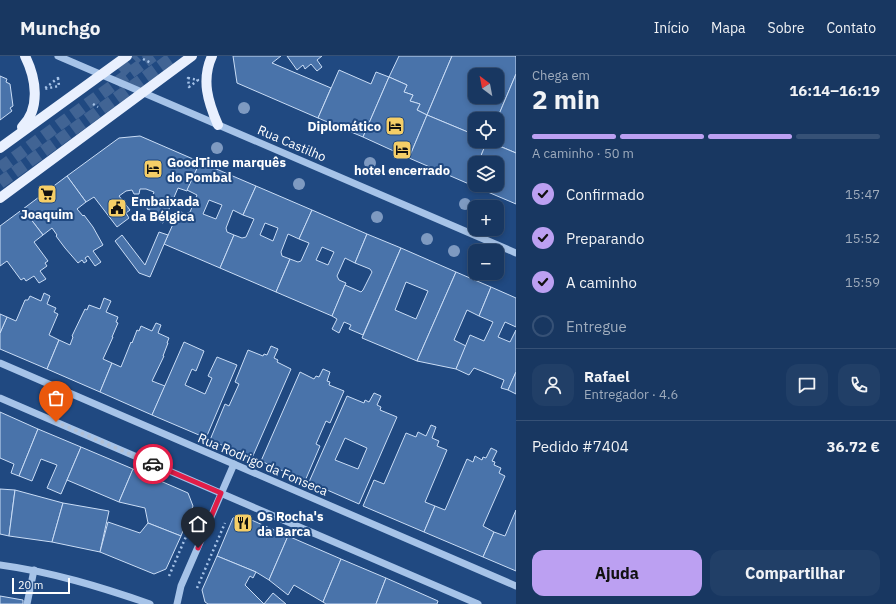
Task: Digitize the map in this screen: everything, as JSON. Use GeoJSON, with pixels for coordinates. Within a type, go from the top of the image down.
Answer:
{"type":"FeatureCollection","features":[{"type":"Feature","properties":{"kind":"main road"},"geometry":{"type":"LineString","coordinates":[[3,146],[29,120],[34,107],[34,82],[25,56]]}},
{"type":"Feature","properties":{"kind":"main road"},"geometry":{"type":"LineString","coordinates":[[3,146],[127,56]]}},
{"type":"Feature","properties":{"kind":"main road"},"geometry":{"type":"LineString","coordinates":[[0,198],[192,56]]}},
{"type":"Feature","properties":{"kind":"main road"},"geometry":{"type":"LineString","coordinates":[[212,56],[206,74],[206,89],[210,107],[218,125]]}},
{"type":"Feature","properties":{"kind":"street","name":"Rua Castilho"},"geometry":{"type":"LineString","coordinates":[[58,56],[516,253]]}},
{"type":"Feature","properties":{"kind":"street","name":"Rua Rodrigo da Fonseca"},"geometry":{"type":"LineString","coordinates":[[0,364],[516,586]]}},
{"type":"Feature","properties":{"kind":"street"},"geometry":{"type":"LineString","coordinates":[[0,398],[478,604]]}},
{"type":"Feature","properties":{"kind":"street"},"geometry":{"type":"LineString","coordinates":[[177,604],[181,586],[234,464]]}},
{"type":"Feature","properties":{"kind":"street"},"geometry":{"type":"LineString","coordinates":[[0,566],[34,570],[106,588],[150,604]]}},
{"type":"Feature","properties":{"kind":"street"},"geometry":{"type":"LineString","coordinates":[[27,604],[34,570]]}},
{"type":"Feature","properties":{"kind":"path"},"geometry":{"type":"LineString","coordinates":[[144,59],[152,63]]}},
{"type":"Feature","properties":{"kind":"path"},"geometry":{"type":"LineString","coordinates":[[58,78],[59,86],[44,89],[53,81],[58,78]]}},
{"type":"Feature","properties":{"kind":"path"},"geometry":{"type":"LineString","coordinates":[[169,576],[197,511]]}},
{"type":"Feature","properties":{"kind":"path"},"geometry":{"type":"LineString","coordinates":[[197,588],[225,523]]}},
{"type":"Feature","properties":{"kind":"building"},"geometry":{"type":"Polygon","coordinates":[[[233,56],[281,56],[272,63],[331,88],[318,118],[237,83],[233,56]]]}},
{"type":"Feature","properties":{"kind":"building"},"geometry":{"type":"Polygon","coordinates":[[[287,56],[322,56],[317,60],[322,67],[317,71],[311,64],[305,69],[303,65],[297,70],[287,56]]]}},
{"type":"Feature","properties":{"kind":"building"},"geometry":{"type":"Polygon","coordinates":[[[399,56],[452,56],[427,115],[417,110],[420,104],[410,101],[413,95],[404,92],[407,85],[389,77],[399,56]]]}},
{"type":"Feature","properties":{"kind":"building"},"geometry":{"type":"Polygon","coordinates":[[[452,56],[516,56],[516,74],[504,102],[504,68],[468,68],[468,104],[503,104],[500,112],[468,112],[468,132],[427,115],[452,56]]]}},
{"type":"Feature","properties":{"kind":"building"},"geometry":{"type":"Polygon","coordinates":[[[339,70],[371,84],[376,72],[389,77],[363,137],[318,118],[339,70]]]}},
{"type":"Feature","properties":{"kind":"building"},"geometry":{"type":"Polygon","coordinates":[[[516,74],[516,153],[504,148],[504,112],[500,112],[516,74]]]}},
{"type":"Feature","properties":{"kind":"building"},"geometry":{"type":"Polygon","coordinates":[[[0,76],[7,79],[6,82],[10,84],[13,106],[10,108],[12,111],[0,120],[0,76]]]}},
{"type":"Feature","properties":{"kind":"building","name":"Diplomático"},"geometry":{"type":"Polygon","coordinates":[[[389,77],[407,85],[404,92],[413,95],[410,101],[420,104],[417,110],[427,115],[409,158],[363,137],[389,77]]]}},
{"type":"Feature","properties":{"kind":"building"},"geometry":{"type":"Polygon","coordinates":[[[427,115],[468,132],[468,148],[484,148],[481,156],[468,156],[468,184],[409,158],[427,115]]]}},
{"type":"Feature","properties":{"kind":"building"},"geometry":{"type":"Polygon","coordinates":[[[140,136],[200,162],[187,191],[178,188],[163,223],[149,217],[152,211],[147,209],[154,192],[146,189],[140,189],[139,194],[134,194],[132,190],[126,191],[119,196],[130,210],[126,213],[129,218],[117,227],[94,197],[86,202],[67,176],[119,138],[140,136]]]}},
{"type":"Feature","properties":{"kind":"building"},"geometry":{"type":"Polygon","coordinates":[[[484,148],[504,148],[516,153],[516,204],[488,192],[504,192],[504,156],[481,156],[484,148]]]}},
{"type":"Feature","properties":{"kind":"building"},"geometry":{"type":"Polygon","coordinates":[[[200,162],[256,186],[243,215],[233,210],[226,228],[227,232],[234,235],[220,268],[164,244],[179,211],[186,214],[190,212],[197,195],[187,190],[200,162]],[[209,200],[203,214],[216,219],[222,205],[209,200]]]}},
{"type":"Feature","properties":{"kind":"building"},"geometry":{"type":"Polygon","coordinates":[[[67,176],[86,202],[77,209],[83,216],[84,215],[93,227],[103,245],[93,251],[101,262],[95,266],[88,256],[85,258],[87,261],[84,263],[82,260],[78,263],[56,236],[57,235],[52,228],[43,235],[23,209],[67,176]]]}},
{"type":"Feature","properties":{"kind":"building"},"geometry":{"type":"Polygon","coordinates":[[[256,186],[312,210],[299,239],[288,234],[281,252],[282,256],[290,259],[276,292],[220,268],[234,235],[242,238],[246,237],[254,219],[243,215],[256,186]],[[265,223],[260,235],[273,241],[278,228],[265,223]]]}},
{"type":"Feature","properties":{"kind":"building"},"geometry":{"type":"Polygon","coordinates":[[[23,209],[43,235],[34,242],[48,261],[45,263],[47,266],[40,271],[46,279],[39,283],[34,276],[26,281],[24,278],[21,280],[7,261],[0,266],[0,226],[23,209]]]}},
{"type":"Feature","properties":{"kind":"building"},"geometry":{"type":"Polygon","coordinates":[[[312,210],[367,234],[355,263],[345,258],[337,276],[339,280],[346,283],[332,316],[276,292],[290,259],[298,262],[301,261],[309,243],[299,239],[312,210]],[[322,247],[316,260],[328,265],[334,252],[322,247]]]}},
{"type":"Feature","properties":{"kind":"building"},"geometry":{"type":"Polygon","coordinates":[[[159,232],[168,235],[150,277],[139,273],[115,241],[122,235],[145,265],[159,232]]]}},
{"type":"Feature","properties":{"kind":"building"},"geometry":{"type":"Polygon","coordinates":[[[367,234],[401,248],[363,335],[349,329],[351,325],[344,322],[339,333],[332,329],[337,319],[332,316],[345,285],[361,292],[372,272],[370,269],[355,263],[367,234]]]}},
{"type":"Feature","properties":{"kind":"building"},"geometry":{"type":"Polygon","coordinates":[[[401,248],[456,272],[417,361],[362,338],[401,248]],[[406,282],[395,310],[416,319],[428,291],[406,282]]]}},
{"type":"Feature","properties":{"kind":"building"},"geometry":{"type":"Polygon","coordinates":[[[456,272],[468,277],[468,280],[475,280],[491,287],[479,316],[467,310],[454,340],[466,346],[456,369],[417,361],[456,272]]]}},
{"type":"Feature","properties":{"kind":"building"},"geometry":{"type":"Polygon","coordinates":[[[491,287],[516,298],[516,327],[505,322],[498,337],[510,342],[516,330],[516,372],[508,390],[501,388],[504,380],[474,368],[469,375],[456,369],[470,335],[484,341],[493,322],[479,316],[491,287]]]}},
{"type":"Feature","properties":{"kind":"building"},"geometry":{"type":"Polygon","coordinates":[[[44,293],[50,296],[47,304],[56,308],[54,312],[58,314],[49,335],[59,340],[47,369],[0,349],[0,333],[7,317],[16,321],[25,300],[28,300],[30,296],[41,301],[44,293]]]}},
{"type":"Feature","properties":{"kind":"building"},"geometry":{"type":"Polygon","coordinates":[[[104,298],[111,301],[106,312],[118,317],[116,322],[118,323],[103,359],[112,363],[100,392],[47,369],[59,340],[70,345],[72,336],[85,309],[87,310],[89,305],[100,309],[104,298]]]}},
{"type":"Feature","properties":{"kind":"building"},"geometry":{"type":"Polygon","coordinates":[[[0,314],[7,317],[0,333],[0,314]]]}},
{"type":"Feature","properties":{"kind":"building"},"geometry":{"type":"Polygon","coordinates":[[[156,323],[161,325],[158,333],[169,338],[164,356],[152,381],[165,386],[152,415],[100,392],[112,363],[121,367],[137,330],[139,331],[141,326],[152,331],[156,323]]]}},
{"type":"Feature","properties":{"kind":"building"},"geometry":{"type":"Polygon","coordinates":[[[184,342],[204,351],[196,371],[192,369],[185,385],[205,394],[212,378],[208,376],[217,357],[237,365],[206,438],[152,415],[184,342]]]}},
{"type":"Feature","properties":{"kind":"building"},"geometry":{"type":"Polygon","coordinates":[[[271,346],[278,349],[274,358],[278,360],[277,362],[291,369],[252,458],[210,440],[225,404],[229,406],[239,384],[235,382],[248,350],[263,356],[264,354],[267,355],[271,346]]]}},
{"type":"Feature","properties":{"kind":"building"},"geometry":{"type":"Polygon","coordinates":[[[323,369],[330,372],[327,381],[330,382],[329,385],[344,391],[330,423],[326,421],[316,444],[320,446],[305,481],[261,461],[300,372],[314,379],[316,376],[319,377],[323,369]]]}},
{"type":"Feature","properties":{"kind":"building"},"geometry":{"type":"Polygon","coordinates":[[[516,372],[516,394],[508,390],[516,372]]]}},
{"type":"Feature","properties":{"kind":"building"},"geometry":{"type":"Polygon","coordinates":[[[374,393],[381,396],[377,405],[381,407],[380,410],[397,417],[359,504],[309,482],[347,396],[364,403],[365,400],[369,402],[374,393]],[[345,438],[335,460],[358,469],[367,448],[345,438]]]}},
{"type":"Feature","properties":{"kind":"building"},"geometry":{"type":"Polygon","coordinates":[[[0,412],[38,429],[19,476],[11,473],[14,464],[0,458],[0,412]]]}},
{"type":"Feature","properties":{"kind":"building"},"geometry":{"type":"Polygon","coordinates":[[[431,425],[436,427],[432,438],[439,441],[437,446],[447,450],[425,502],[435,506],[424,532],[363,506],[374,480],[384,484],[406,433],[416,437],[418,432],[426,436],[431,425]]]}},
{"type":"Feature","properties":{"kind":"building"},"geometry":{"type":"Polygon","coordinates":[[[38,429],[81,447],[61,494],[47,488],[57,465],[41,459],[32,481],[19,476],[38,429]]]}},
{"type":"Feature","properties":{"kind":"building"},"geometry":{"type":"Polygon","coordinates":[[[81,447],[133,469],[119,502],[67,480],[81,447]]]}},
{"type":"Feature","properties":{"kind":"building"},"geometry":{"type":"Polygon","coordinates":[[[491,448],[497,451],[492,461],[495,462],[494,465],[501,468],[499,473],[505,476],[483,526],[494,532],[483,557],[424,532],[435,506],[445,510],[467,459],[473,462],[475,456],[482,460],[483,457],[486,458],[491,448]]]}},
{"type":"Feature","properties":{"kind":"building"},"geometry":{"type":"Polygon","coordinates":[[[133,469],[188,493],[193,506],[181,536],[148,523],[145,508],[119,502],[133,469]]]}},
{"type":"Feature","properties":{"kind":"building"},"geometry":{"type":"Polygon","coordinates":[[[0,489],[15,490],[9,536],[0,534],[0,489]]]}},
{"type":"Feature","properties":{"kind":"building"},"geometry":{"type":"Polygon","coordinates":[[[15,490],[63,503],[52,542],[9,536],[15,490]]]}},
{"type":"Feature","properties":{"kind":"building"},"geometry":{"type":"Polygon","coordinates":[[[63,503],[109,511],[100,552],[52,542],[63,503]]]}},
{"type":"Feature","properties":{"kind":"building"},"geometry":{"type":"Polygon","coordinates":[[[516,510],[516,571],[483,557],[494,532],[505,536],[516,510]]]}},
{"type":"Feature","properties":{"kind":"building"},"geometry":{"type":"Polygon","coordinates":[[[240,515],[288,536],[269,580],[256,572],[217,556],[233,518],[240,515]]]}},
{"type":"Feature","properties":{"kind":"building"},"geometry":{"type":"Polygon","coordinates":[[[108,522],[140,533],[148,523],[181,536],[166,569],[154,574],[100,552],[108,522]]]}},
{"type":"Feature","properties":{"kind":"building"},"geometry":{"type":"Polygon","coordinates":[[[288,536],[341,559],[323,602],[294,585],[288,595],[269,580],[288,536]]]}},
{"type":"Feature","properties":{"kind":"building"},"geometry":{"type":"Polygon","coordinates":[[[217,556],[256,572],[253,578],[250,576],[245,585],[264,604],[208,604],[205,602],[202,590],[217,556]]]}},
{"type":"Feature","properties":{"kind":"building"},"geometry":{"type":"Polygon","coordinates":[[[341,559],[386,578],[376,604],[326,604],[323,602],[341,559]]]}},
{"type":"Feature","properties":{"kind":"building"},"geometry":{"type":"Polygon","coordinates":[[[386,578],[438,601],[437,604],[376,604],[386,578]]]}},
{"type":"Feature","properties":{"kind":"building"},"geometry":{"type":"Polygon","coordinates":[[[273,593],[286,604],[264,604],[273,593]]]}},
{"type":"Feature","properties":{"kind":"building"},"geometry":{"type":"Polygon","coordinates":[[[0,596],[23,600],[23,604],[0,604],[0,596]]]}},
{"type":"Feature","properties":{"kind":"tunnel"},"geometry":{"type":"LineString","coordinates":[[121,72],[137,56]]}},
{"type":"Feature","properties":{"kind":"tunnel"},"geometry":{"type":"LineString","coordinates":[[0,168],[153,56]]}},
{"type":"Feature","properties":{"kind":"tunnel"},"geometry":{"type":"LineString","coordinates":[[0,183],[174,56]]}},
{"type":"Feature","properties":{"kind":"way so far"},"geometry":{"type":"LineString","coordinates":[[56,422],[153,464]]}},
{"type":"Feature","properties":{"kind":"place","name":"Diplomático"},"geometry":{"type":"Point","coordinates":[395,126]}},
{"type":"Feature","properties":{"kind":"place","name":"hotel encerrado"},"geometry":{"type":"Point","coordinates":[402,150]}},
{"type":"Feature","properties":{"kind":"place","name":"GoodTime marquês do Pombal"},"geometry":{"type":"Point","coordinates":[153,169]}},
{"type":"Feature","properties":{"kind":"place","name":"Joaquim"},"geometry":{"type":"Point","coordinates":[47,194]}},
{"type":"Feature","properties":{"kind":"place","name":"Embaixada da Bélgica"},"geometry":{"type":"Point","coordinates":[117,208]}},
{"type":"Feature","properties":{"kind":"place","name":"Os Rocha's da Barca"},"geometry":{"type":"Point","coordinates":[243,523]}},
{"type":"Feature","properties":{"kind":"route"},"geometry":{"type":"LineString","coordinates":[[153,464],[221,493],[198,548]]}}]}
